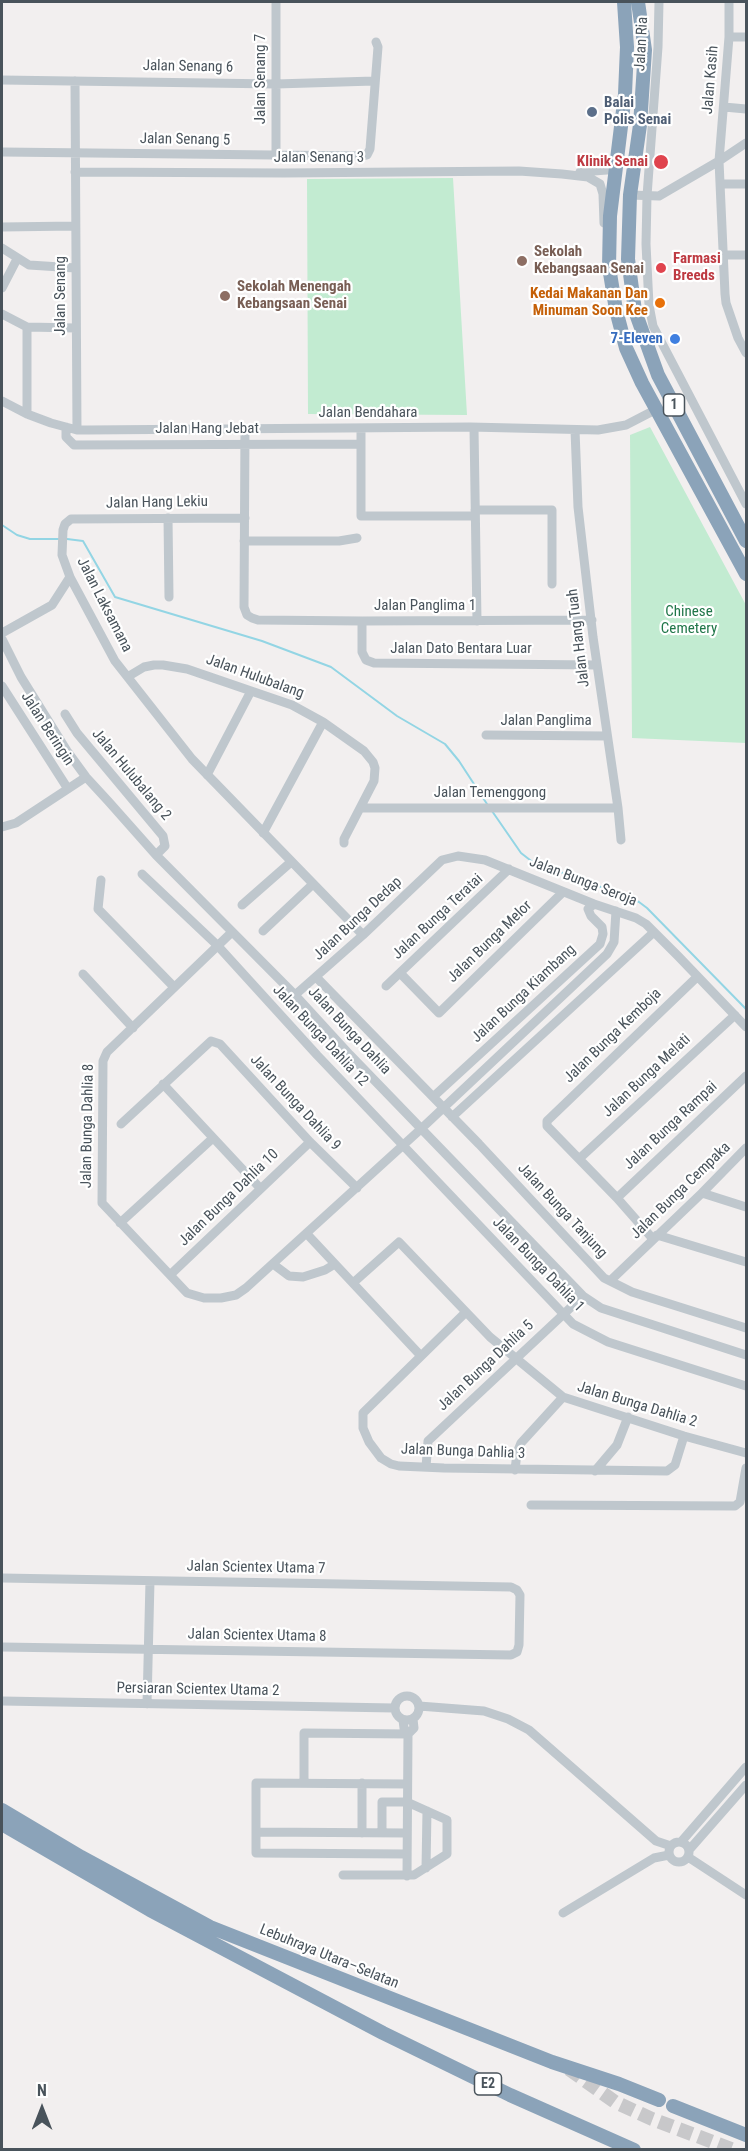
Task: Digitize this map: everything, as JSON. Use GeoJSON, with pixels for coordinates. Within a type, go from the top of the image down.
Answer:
{"type":"FeatureCollection","features":[{"type":"Feature","properties":{"kind":"highway","name":"1"},"geometry":{"type":"LineString","coordinates":[[624,2],[627,47],[618,160],[610,216],[609,267],[616,310],[626,348],[655,410],[747,573]]}},
{"type":"Feature","properties":{"kind":"highway","name":"1"},"geometry":{"type":"LineString","coordinates":[[638,2],[645,50],[640,124],[630,195],[628,259],[635,310],[658,375],[747,541]]}},
{"type":"Feature","properties":{"kind":"highway","name":"Lebuhraya Utara–Selatan"},"geometry":{"type":"LineString","coordinates":[[2,1810],[81,1857],[210,1927],[552,2062],[659,2100]]}},
{"type":"Feature","properties":{"kind":"highway","name":"E2"},"geometry":{"type":"LineString","coordinates":[[2,1824],[150,1910],[383,2033],[510,2095],[634,2150]]}},
{"type":"Feature","properties":{"kind":"highway"},"geometry":{"type":"LineString","coordinates":[[673,2106],[747,2135]]}},
{"type":"Feature","properties":{"kind":"street","name":"Jalan Senang 7"},"geometry":{"type":"LineString","coordinates":[[276,2],[276,156]]}},
{"type":"Feature","properties":{"kind":"street","name":"Jalan Ria"},"geometry":{"type":"LineString","coordinates":[[659,2],[647,196],[646,244],[649,305],[653,326],[747,504]]}},
{"type":"Feature","properties":{"kind":"street","name":"Jalan Kasih"},"geometry":{"type":"LineString","coordinates":[[729,2],[729,38],[719,161],[723,255],[726,303],[747,353]]}},
{"type":"Feature","properties":{"kind":"street"},"geometry":{"type":"LineString","coordinates":[[729,38],[747,37]]}},
{"type":"Feature","properties":{"kind":"street"},"geometry":{"type":"LineString","coordinates":[[374,81],[378,47],[376,42]]}},
{"type":"Feature","properties":{"kind":"street","name":"Jalan Senang 6"},"geometry":{"type":"LineString","coordinates":[[2,80],[276,84],[374,81]]}},
{"type":"Feature","properties":{"kind":"street","name":"Jalan Senang"},"geometry":{"type":"LineString","coordinates":[[75,81],[77,430]]}},
{"type":"Feature","properties":{"kind":"street","name":"Jalan Senang 5"},"geometry":{"type":"LineString","coordinates":[[2,152],[363,156],[367,154],[371,139],[374,81]]}},
{"type":"Feature","properties":{"kind":"street"},"geometry":{"type":"LineString","coordinates":[[724,107],[747,109]]}},
{"type":"Feature","properties":{"kind":"street"},"geometry":{"type":"LineString","coordinates":[[630,195],[659,196],[747,143]]}},
{"type":"Feature","properties":{"kind":"street","name":"Jalan Senang 3"},"geometry":{"type":"LineString","coordinates":[[562,174],[607,170],[618,160]]}},
{"type":"Feature","properties":{"kind":"street","name":"Jalan Senang 3"},"geometry":{"type":"LineString","coordinates":[[75,172],[519,171],[588,177],[600,184],[603,195],[609,267]]}},
{"type":"Feature","properties":{"kind":"street"},"geometry":{"type":"LineString","coordinates":[[720,184],[747,184]]}},
{"type":"Feature","properties":{"kind":"street"},"geometry":{"type":"LineString","coordinates":[[2,226],[75,226]]}},
{"type":"Feature","properties":{"kind":"street"},"geometry":{"type":"LineString","coordinates":[[2,248],[17,259],[33,266],[76,268]]}},
{"type":"Feature","properties":{"kind":"street"},"geometry":{"type":"LineString","coordinates":[[723,255],[747,255]]}},
{"type":"Feature","properties":{"kind":"street"},"geometry":{"type":"LineString","coordinates":[[2,288],[17,259]]}},
{"type":"Feature","properties":{"kind":"street"},"geometry":{"type":"LineString","coordinates":[[2,314],[27,327],[76,328]]}},
{"type":"Feature","properties":{"kind":"street"},"geometry":{"type":"LineString","coordinates":[[27,327],[27,414]]}},
{"type":"Feature","properties":{"kind":"street"},"geometry":{"type":"LineString","coordinates":[[2,401],[27,414],[77,430]]}},
{"type":"Feature","properties":{"kind":"street","name":"Jalan Bendahara"},"geometry":{"type":"LineString","coordinates":[[77,430],[474,428],[598,430],[621,426],[655,410]]}},
{"type":"Feature","properties":{"kind":"street","name":"Jalan Hang Jebat"},"geometry":{"type":"LineString","coordinates":[[66,427],[66,437],[74,445],[361,444]]}},
{"type":"Feature","properties":{"kind":"street"},"geometry":{"type":"LineString","coordinates":[[245,428],[244,541],[339,542],[357,538]]}},
{"type":"Feature","properties":{"kind":"street"},"geometry":{"type":"LineString","coordinates":[[361,428],[362,516],[552,510],[552,584]]}},
{"type":"Feature","properties":{"kind":"street"},"geometry":{"type":"LineString","coordinates":[[474,428],[477,621]]}},
{"type":"Feature","properties":{"kind":"street","name":"Jalan Hang Tuah"},"geometry":{"type":"LineString","coordinates":[[575,430],[578,507],[621,840]]}},
{"type":"Feature","properties":{"kind":"street"},"geometry":{"type":"LineString","coordinates":[[168,518],[170,597]]}},
{"type":"Feature","properties":{"kind":"street","name":"Jalan Hang Lekiu"},"geometry":{"type":"LineString","coordinates":[[63,530],[69,520],[244,518]]}},
{"type":"Feature","properties":{"kind":"street","name":"Jalan Laksamana"},"geometry":{"type":"LineString","coordinates":[[63,530],[63,555],[70,577],[115,661],[192,759],[363,935]]}},
{"type":"Feature","properties":{"kind":"street","name":"Jalan Panglima 1"},"geometry":{"type":"LineString","coordinates":[[244,541],[244,607],[247,615],[258,620],[592,620]]}},
{"type":"Feature","properties":{"kind":"street"},"geometry":{"type":"LineString","coordinates":[[2,633],[52,605],[70,577]]}},
{"type":"Feature","properties":{"kind":"street","name":"Jalan Dato Bentara Luar"},"geometry":{"type":"LineString","coordinates":[[362,621],[362,652],[366,660],[374,663],[597,665]]}},
{"type":"Feature","properties":{"kind":"street","name":"Jalan Bunga Dahlia"},"geometry":{"type":"LineString","coordinates":[[2,639],[21,677],[86,777],[156,855],[295,995],[583,1296],[601,1308],[747,1355]]}},
{"type":"Feature","properties":{"kind":"street","name":"Jalan Hulubalang"},"geometry":{"type":"LineString","coordinates":[[129,676],[144,667],[163,665],[187,669],[292,705],[323,722],[364,751],[373,762],[374,781],[361,808]]}},
{"type":"Feature","properties":{"kind":"street","name":"Jalan Beringin"},"geometry":{"type":"LineString","coordinates":[[2,686],[68,789]]}},
{"type":"Feature","properties":{"kind":"street"},"geometry":{"type":"LineString","coordinates":[[207,775],[251,691]]}},
{"type":"Feature","properties":{"kind":"street","name":"Jalan Hulubalang 2"},"geometry":{"type":"LineString","coordinates":[[65,714],[77,733],[163,836],[165,846],[156,855]]}},
{"type":"Feature","properties":{"kind":"street"},"geometry":{"type":"LineString","coordinates":[[262,832],[323,722]]}},
{"type":"Feature","properties":{"kind":"street","name":"Jalan Panglima"},"geometry":{"type":"LineString","coordinates":[[486,735],[606,736]]}},
{"type":"Feature","properties":{"kind":"street"},"geometry":{"type":"LineString","coordinates":[[2,816],[4,826],[24,818],[86,777]]}},
{"type":"Feature","properties":{"kind":"street"},"geometry":{"type":"LineString","coordinates":[[344,843],[361,808]]}},
{"type":"Feature","properties":{"kind":"street","name":"Jalan Temenggong"},"geometry":{"type":"LineString","coordinates":[[361,808],[618,808]]}},
{"type":"Feature","properties":{"kind":"street","name":"Jalan Bunga Seroja"},"geometry":{"type":"LineString","coordinates":[[440,862],[458,856],[485,860],[594,904],[636,918],[654,932],[747,1027]]}},
{"type":"Feature","properties":{"kind":"street"},"geometry":{"type":"LineString","coordinates":[[242,904],[291,862]]}},
{"type":"Feature","properties":{"kind":"street","name":"Jalan Bunga Dedap"},"geometry":{"type":"LineString","coordinates":[[295,995],[317,978],[440,862]]}},
{"type":"Feature","properties":{"kind":"street","name":"Jalan Bunga Teratai"},"geometry":{"type":"LineString","coordinates":[[387,986],[509,869]]}},
{"type":"Feature","properties":{"kind":"street","name":"Jalan Bunga Dahlia 12"},"geometry":{"type":"LineString","coordinates":[[142,874],[217,945],[403,1146]]}},
{"type":"Feature","properties":{"kind":"street"},"geometry":{"type":"LineString","coordinates":[[101,880],[98,909],[174,987]]}},
{"type":"Feature","properties":{"kind":"street"},"geometry":{"type":"LineString","coordinates":[[263,931],[313,884]]}},
{"type":"Feature","properties":{"kind":"street","name":"Jalan Bunga Melor"},"geometry":{"type":"LineString","coordinates":[[400,973],[439,1013],[563,892]]}},
{"type":"Feature","properties":{"kind":"street","name":"Jalan Bunga Kiambang"},"geometry":{"type":"LineString","coordinates":[[433,1097],[600,945],[602,927],[588,909],[594,904]]}},
{"type":"Feature","properties":{"kind":"street","name":"Jalan Bunga Dahlia 8"},"geometry":{"type":"LineString","coordinates":[[232,932],[107,1052],[102,1061],[102,1203],[187,1293],[193,1296],[220,1298],[236,1295],[307,1234],[607,954],[614,942],[616,911]]}},
{"type":"Feature","properties":{"kind":"street"},"geometry":{"type":"LineString","coordinates":[[452,1117],[654,932]]}},
{"type":"Feature","properties":{"kind":"street"},"geometry":{"type":"LineString","coordinates":[[83,974],[133,1028]]}},
{"type":"Feature","properties":{"kind":"street","name":"Jalan Bunga Kemboja"},"geometry":{"type":"LineString","coordinates":[[580,1158],[547,1126],[550,1116],[697,977]]}},
{"type":"Feature","properties":{"kind":"street","name":"Jalan Bunga Tanjung"},"geometry":{"type":"LineString","coordinates":[[317,978],[444,1108],[604,1278],[632,1292],[747,1328]]}},
{"type":"Feature","properties":{"kind":"street","name":"Jalan Bunga Melati"},"geometry":{"type":"LineString","coordinates":[[580,1158],[735,1015]]}},
{"type":"Feature","properties":{"kind":"street","name":"Jalan Bunga Dahlia 9"},"geometry":{"type":"LineString","coordinates":[[163,1084],[211,1041],[220,1044],[310,1142],[357,1188]]}},
{"type":"Feature","properties":{"kind":"street","name":"Jalan Bunga Rampai"},"geometry":{"type":"LineString","coordinates":[[616,1198],[747,1076]]}},
{"type":"Feature","properties":{"kind":"street"},"geometry":{"type":"LineString","coordinates":[[122,1124],[163,1084],[260,1188]]}},
{"type":"Feature","properties":{"kind":"street"},"geometry":{"type":"LineString","coordinates":[[120,1223],[213,1138]]}},
{"type":"Feature","properties":{"kind":"street","name":"Jalan Bunga Dahlia 10"},"geometry":{"type":"LineString","coordinates":[[170,1275],[310,1142]]}},
{"type":"Feature","properties":{"kind":"street","name":"Jalan Bunga Dahlia 1"},"geometry":{"type":"LineString","coordinates":[[403,1146],[563,1315],[582,1330],[608,1342],[747,1386]]}},
{"type":"Feature","properties":{"kind":"street","name":"Jalan Bunga Cempaka"},"geometry":{"type":"LineString","coordinates":[[610,1281],[747,1148]]}},
{"type":"Feature","properties":{"kind":"street"},"geometry":{"type":"LineString","coordinates":[[580,1158],[655,1237],[747,1262]]}},
{"type":"Feature","properties":{"kind":"street"},"geometry":{"type":"LineString","coordinates":[[702,1193],[747,1207]]}},
{"type":"Feature","properties":{"kind":"street"},"geometry":{"type":"LineString","coordinates":[[307,1234],[421,1356]]}},
{"type":"Feature","properties":{"kind":"street","name":"Jalan Bunga Dahlia 2"},"geometry":{"type":"LineString","coordinates":[[353,1283],[399,1242],[514,1359],[563,1397],[684,1436],[747,1453]]}},
{"type":"Feature","properties":{"kind":"street"},"geometry":{"type":"LineString","coordinates":[[273,1264],[289,1276],[303,1277],[335,1264]]}},
{"type":"Feature","properties":{"kind":"street","name":"Jalan Bunga Dahlia 5"},"geometry":{"type":"LineString","coordinates":[[426,1467],[428,1441],[583,1296]]}},
{"type":"Feature","properties":{"kind":"street","name":"Jalan Bunga Dahlia 3"},"geometry":{"type":"LineString","coordinates":[[466,1312],[363,1413],[363,1428],[369,1442],[381,1458],[399,1466],[515,1470],[667,1471],[675,1465],[684,1436]]}},
{"type":"Feature","properties":{"kind":"street"},"geometry":{"type":"LineString","coordinates":[[515,1470],[518,1448],[563,1397]]}},
{"type":"Feature","properties":{"kind":"street"},"geometry":{"type":"LineString","coordinates":[[595,1471],[617,1445],[628,1418]]}},
{"type":"Feature","properties":{"kind":"street"},"geometry":{"type":"LineString","coordinates":[[531,1505],[735,1506],[740,1502],[747,1468]]}},
{"type":"Feature","properties":{"kind":"street","name":"Jalan Scientex Utama 7"},"geometry":{"type":"LineString","coordinates":[[2,1578],[511,1587],[518,1590],[520,1595],[519,1645],[517,1652],[511,1655]]}},
{"type":"Feature","properties":{"kind":"street"},"geometry":{"type":"LineString","coordinates":[[147,1704],[150,1581]]}},
{"type":"Feature","properties":{"kind":"street","name":"Jalan Scientex Utama 8"},"geometry":{"type":"LineString","coordinates":[[2,1647],[511,1655]]}},
{"type":"Feature","properties":{"kind":"street"},"geometry":{"type":"LineString","coordinates":[[407,1875],[408,1734],[404,1728],[408,1719],[418,1713],[419,1706],[417,1700],[412,1696],[405,1695],[399,1698],[394,1708],[397,1715],[408,1719]]}},
{"type":"Feature","properties":{"kind":"street","name":"Persiaran Scientex Utama 2"},"geometry":{"type":"LineString","coordinates":[[2,1701],[394,1708]]}},
{"type":"Feature","properties":{"kind":"street"},"geometry":{"type":"LineString","coordinates":[[419,1706],[484,1711],[508,1719],[529,1730],[656,1841],[670,1850],[676,1862],[682,1862],[686,1850],[747,1767]]}},
{"type":"Feature","properties":{"kind":"street"},"geometry":{"type":"LineString","coordinates":[[304,1783],[304,1733],[408,1734]]}},
{"type":"Feature","properties":{"kind":"street"},"geometry":{"type":"LineString","coordinates":[[407,1784],[256,1783],[256,1853],[407,1854]]}},
{"type":"Feature","properties":{"kind":"street"},"geometry":{"type":"LineString","coordinates":[[362,1783],[362,1833]]}},
{"type":"Feature","properties":{"kind":"street"},"geometry":{"type":"LineString","coordinates":[[686,1850],[747,1785]]}},
{"type":"Feature","properties":{"kind":"street"},"geometry":{"type":"LineString","coordinates":[[343,1875],[414,1875],[447,1854],[447,1820],[407,1802],[382,1802],[382,1833]]}},
{"type":"Feature","properties":{"kind":"street"},"geometry":{"type":"LineString","coordinates":[[426,1868],[427,1811]]}},
{"type":"Feature","properties":{"kind":"street"},"geometry":{"type":"LineString","coordinates":[[256,1832],[407,1833]]}},
{"type":"Feature","properties":{"kind":"street"},"geometry":{"type":"LineString","coordinates":[[564,1913],[670,1850],[675,1843],[747,1895]]}},
{"type":"Feature","properties":{"kind":"green space"},"geometry":{"type":"Polygon","coordinates":[[[453,178],[467,415],[308,414],[307,179],[453,178]]]}},
{"type":"Feature","properties":{"kind":"green space","name":"Chinese Cemetery"},"geometry":{"type":"Polygon","coordinates":[[[650,427],[746,605],[746,743],[632,738],[630,435],[650,427]]]}},
{"type":"Feature","properties":{"kind":"waterway"},"geometry":{"type":"LineString","coordinates":[[2,525],[17,535],[30,539],[61,539]]}},
{"type":"Feature","properties":{"kind":"waterway"},"geometry":{"type":"LineString","coordinates":[[67,539],[83,541],[115,597],[262,641],[331,667],[397,716],[445,744],[487,804]]}},
{"type":"Feature","properties":{"kind":"waterway"},"geometry":{"type":"LineString","coordinates":[[492,811],[521,853],[539,867],[567,874],[639,902],[647,908],[746,1009]]}},
{"type":"Feature","properties":{"kind":"tunnel"},"geometry":{"type":"LineString","coordinates":[[569,2069],[615,2102],[652,2119],[734,2150]]}},
{"type":"Feature","properties":{"kind":"place","name":"Balai Polis Senai"},"geometry":{"type":"Point","coordinates":[592,112]}},
{"type":"Feature","properties":{"kind":"place","name":"Klinik Senai"},"geometry":{"type":"Point","coordinates":[661,162]}},
{"type":"Feature","properties":{"kind":"place","name":"Sekolah Kebangsaan Senai"},"geometry":{"type":"Point","coordinates":[522,261]}},
{"type":"Feature","properties":{"kind":"place","name":"Farmasi Breeds"},"geometry":{"type":"Point","coordinates":[661,268]}},
{"type":"Feature","properties":{"kind":"place","name":"Sekolah Menengah Kebangsaan Senai"},"geometry":{"type":"Point","coordinates":[225,296]}},
{"type":"Feature","properties":{"kind":"place","name":"Kedai Makanan Dan Minuman Soon Kee"},"geometry":{"type":"Point","coordinates":[660,303]}},
{"type":"Feature","properties":{"kind":"place","name":"7-Eleven"},"geometry":{"type":"Point","coordinates":[675,339]}}]}
